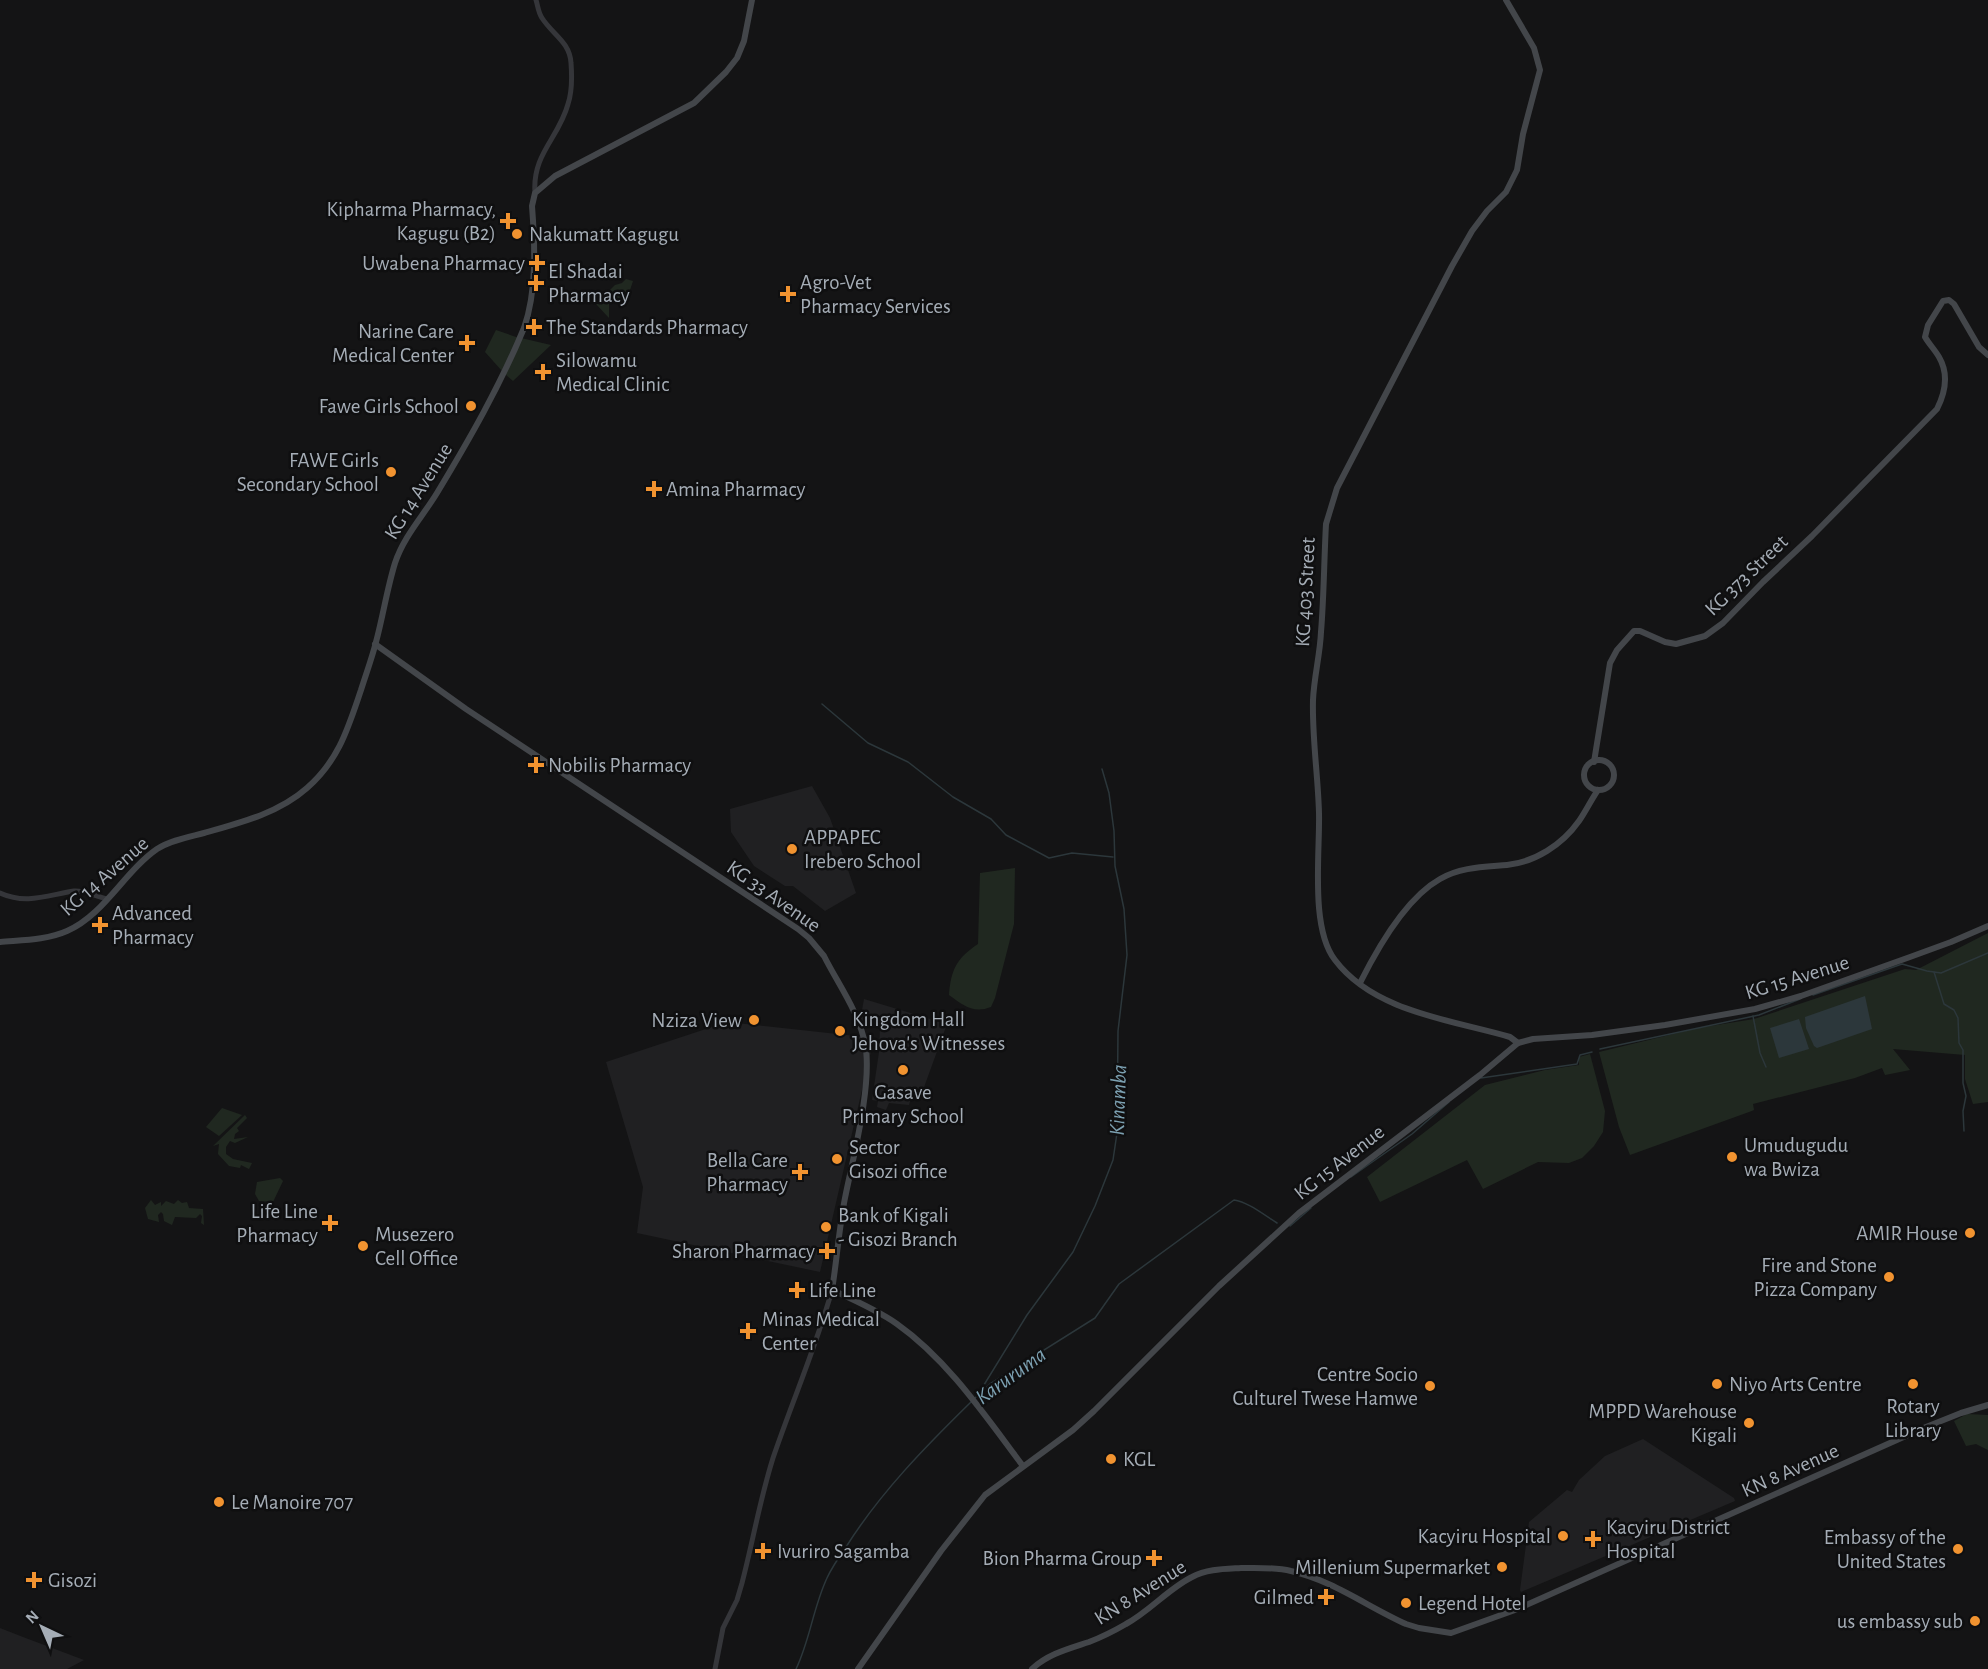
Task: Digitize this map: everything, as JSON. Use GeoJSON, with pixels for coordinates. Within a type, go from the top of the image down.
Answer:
{"type":"FeatureCollection","features":[{"type":"Feature","properties":{"kind":"main road"},"geometry":{"type":"LineString","coordinates":[[536,193],[555,176],[694,103],[735,63],[744,41],[752,0]]}},
{"type":"Feature","properties":{"kind":"main road","name":"KG 403 Street"},"geometry":{"type":"LineString","coordinates":[[1506,0],[1534,48],[1540,70],[1516,170],[1511,185],[1472,231],[1452,266],[1336,488],[1326,524],[1322,632],[1313,702],[1319,814],[1319,908],[1323,932],[1333,958],[1359,983],[1399,1007],[1510,1036],[1518,1043]]}},
{"type":"Feature","properties":{"kind":"main road","name":"KG 14 Avenue"},"geometry":{"type":"LineString","coordinates":[[0,942],[65,932],[86,920],[131,872],[160,848],[171,842],[266,814],[293,800],[325,769],[344,740],[375,644],[398,555],[412,528],[436,496],[473,433],[524,328],[529,314],[531,292],[532,206],[536,193]]}},
{"type":"Feature","properties":{"kind":"main road","name":"KG 373 Street"},"geometry":{"type":"LineString","coordinates":[[1596,751],[1610,663],[1617,650],[1634,631],[1641,631],[1665,642],[1676,644],[1705,636],[1723,623],[1937,409],[1945,388],[1944,371],[1940,358],[1925,337],[1928,325],[1943,301],[1947,300],[1954,304],[1979,347],[1988,355]]}},
{"type":"Feature","properties":{"kind":"main road","name":"KG 33 Avenue"},"geometry":{"type":"LineString","coordinates":[[375,644],[466,710],[798,929],[824,956],[858,1022],[866,1046],[867,1059],[832,1290]]}},
{"type":"Feature","properties":{"kind":"main road"},"geometry":{"type":"LineString","coordinates":[[1596,751],[1603,761],[1612,767],[1614,778],[1607,788],[1598,790],[1591,787],[1585,780],[1585,772],[1589,765],[1603,761]]}},
{"type":"Feature","properties":{"kind":"main road"},"geometry":{"type":"LineString","coordinates":[[1594,762],[1596,751]]}},
{"type":"Feature","properties":{"kind":"main road"},"geometry":{"type":"LineString","coordinates":[[1591,787],[1591,802]]}},
{"type":"Feature","properties":{"kind":"main road"},"geometry":{"type":"LineString","coordinates":[[1359,983],[1395,925],[1430,886],[1462,870],[1511,864],[1534,858],[1552,848],[1579,821],[1598,790]]}},
{"type":"Feature","properties":{"kind":"main road","name":"KG 15 Avenue"},"geometry":{"type":"LineString","coordinates":[[858,1669],[974,1506],[985,1494],[1073,1430],[1219,1286],[1299,1213],[1518,1043],[1533,1039],[1592,1035],[1665,1025],[1755,1009],[1801,996],[1951,942],[1988,926]]}},
{"type":"Feature","properties":{"kind":"main road"},"geometry":{"type":"LineString","coordinates":[[832,1290],[882,1314],[920,1343],[957,1381],[1023,1466]]}},
{"type":"Feature","properties":{"kind":"main road","name":"KN 8 Avenue"},"geometry":{"type":"LineString","coordinates":[[1032,1669],[1047,1657],[1091,1641],[1129,1622],[1175,1586],[1195,1575],[1226,1569],[1289,1570],[1310,1576],[1406,1624],[1451,1633],[1515,1610],[1918,1430],[1970,1410],[1988,1407]]}},
{"type":"Feature","properties":{"kind":"street"},"geometry":{"type":"LineString","coordinates":[[536,0],[541,17],[569,50],[571,65],[569,103],[560,124],[539,159],[534,179],[536,193]]}},
{"type":"Feature","properties":{"kind":"street"},"geometry":{"type":"LineString","coordinates":[[0,893],[26,900],[77,891],[107,899]]}},
{"type":"Feature","properties":{"kind":"street"},"geometry":{"type":"LineString","coordinates":[[715,1669],[723,1628],[737,1600],[742,1583],[772,1461],[795,1393],[818,1337],[832,1290]]}},
{"type":"Feature","properties":{"kind":"shaded area"},"geometry":{"type":"Polygon","coordinates":[[[626,279],[633,281],[627,299],[609,300],[609,318],[596,304],[615,285],[626,279]]]}},
{"type":"Feature","properties":{"kind":"shaded area"},"geometry":{"type":"Polygon","coordinates":[[[496,330],[519,338],[502,371],[485,352],[496,330]]]}},
{"type":"Feature","properties":{"kind":"shaded area"},"geometry":{"type":"Polygon","coordinates":[[[521,338],[551,345],[513,381],[505,374],[521,338]]]}},
{"type":"Feature","properties":{"kind":"shaded area","name":"APPAPEC Irebero School"},"geometry":{"type":"Polygon","coordinates":[[[812,786],[830,818],[856,893],[825,911],[793,886],[785,886],[754,866],[731,832],[730,809],[812,786]]]}},
{"type":"Feature","properties":{"kind":"shaded area"},"geometry":{"type":"Polygon","coordinates":[[[1015,868],[1014,924],[995,998],[991,1007],[973,1009],[949,995],[951,978],[956,965],[978,944],[980,873],[1015,868]]]}},
{"type":"Feature","properties":{"kind":"shaded area"},"geometry":{"type":"Polygon","coordinates":[[[1988,933],[1988,1102],[1973,1104],[1965,1079],[1965,1055],[1893,1049],[1910,1070],[1885,1075],[1882,1068],[1855,1078],[1753,1104],[1754,1110],[1630,1155],[1619,1127],[1599,1052],[1698,1028],[1754,1019],[1905,969],[1916,970],[1988,933]]]}},
{"type":"Feature","properties":{"kind":"shaded area"},"geometry":{"type":"Polygon","coordinates":[[[1865,996],[1872,1029],[1817,1048],[1814,1046],[1806,1028],[1805,1017],[1865,996]]]}},
{"type":"Feature","properties":{"kind":"shaded area","name":"Gasave Primary School"},"geometry":{"type":"Polygon","coordinates":[[[864,999],[947,1024],[923,1090],[913,1089],[909,1105],[889,1103],[886,1110],[877,1107],[878,1101],[872,1100],[880,1028],[860,1021],[864,999]]]}},
{"type":"Feature","properties":{"kind":"shaded area"},"geometry":{"type":"Polygon","coordinates":[[[1799,1019],[1809,1049],[1779,1058],[1770,1028],[1799,1019]]]}},
{"type":"Feature","properties":{"kind":"shaded area"},"geometry":{"type":"Polygon","coordinates":[[[727,1022],[874,1038],[820,1272],[637,1233],[643,1187],[606,1062],[727,1022]]]}},
{"type":"Feature","properties":{"kind":"shaded area"},"geometry":{"type":"Polygon","coordinates":[[[1590,1054],[1605,1111],[1603,1132],[1582,1158],[1569,1163],[1538,1162],[1483,1189],[1467,1160],[1380,1202],[1367,1177],[1485,1085],[1545,1070],[1579,1065],[1579,1057],[1590,1054]]]}},
{"type":"Feature","properties":{"kind":"shaded area"},"geometry":{"type":"Polygon","coordinates":[[[222,1108],[242,1115],[219,1136],[206,1127],[222,1108]]]}},
{"type":"Feature","properties":{"kind":"shaded area"},"geometry":{"type":"Polygon","coordinates":[[[245,1115],[247,1118],[237,1128],[239,1131],[235,1134],[234,1139],[248,1137],[235,1143],[230,1141],[226,1147],[226,1154],[233,1159],[252,1163],[249,1169],[241,1165],[240,1168],[229,1166],[218,1154],[219,1144],[213,1146],[245,1115]]]}},
{"type":"Feature","properties":{"kind":"shaded area"},"geometry":{"type":"Polygon","coordinates":[[[280,1178],[283,1181],[273,1202],[259,1201],[255,1194],[257,1182],[280,1178]]]}},
{"type":"Feature","properties":{"kind":"shaded area"},"geometry":{"type":"Polygon","coordinates":[[[151,1200],[155,1205],[161,1202],[161,1206],[166,1201],[174,1204],[178,1200],[182,1203],[187,1202],[189,1208],[203,1209],[204,1225],[201,1223],[200,1214],[196,1218],[175,1217],[172,1225],[164,1221],[161,1212],[158,1215],[159,1222],[148,1219],[145,1208],[151,1200]]]}},
{"type":"Feature","properties":{"kind":"shaded area"},"geometry":{"type":"Polygon","coordinates":[[[1967,1414],[1988,1415],[1988,1450],[1976,1444],[1966,1446],[1954,1421],[1967,1414]]]}},
{"type":"Feature","properties":{"kind":"shaded area"},"geometry":{"type":"Polygon","coordinates":[[[1643,1439],[1734,1498],[1735,1501],[1521,1592],[1529,1522],[1567,1490],[1572,1492],[1579,1480],[1605,1456],[1643,1439]]]}},
{"type":"Feature","properties":{"kind":"shaded area"},"geometry":{"type":"Polygon","coordinates":[[[0,1628],[84,1660],[67,1669],[0,1669],[0,1628]]]}},
{"type":"Feature","properties":{"kind":"waterway"},"geometry":{"type":"LineString","coordinates":[[822,704],[868,743],[908,762],[953,797],[991,819],[1006,835],[1049,858],[1072,853],[1113,857]]}},
{"type":"Feature","properties":{"kind":"waterway","name":"Kinamba"},"geometry":{"type":"LineString","coordinates":[[979,1393],[1027,1315],[1073,1252],[1095,1206],[1113,1160],[1117,1133],[1118,1031],[1127,955],[1124,909],[1115,866],[1114,831],[1109,793],[1102,769]]}},
{"type":"Feature","properties":{"kind":"waterway"},"geometry":{"type":"LineString","coordinates":[[1813,995],[1902,964],[1941,973],[1988,953]]}},
{"type":"Feature","properties":{"kind":"waterway"},"geometry":{"type":"LineString","coordinates":[[1934,972],[1944,1004],[1954,1010],[1958,1018],[1966,1096],[1963,1111],[1964,1131]]}},
{"type":"Feature","properties":{"kind":"waterway"},"geometry":{"type":"LineString","coordinates":[[1600,1049],[1759,1015],[1800,999]]}},
{"type":"Feature","properties":{"kind":"waterway"},"geometry":{"type":"LineString","coordinates":[[1753,1016],[1760,1053],[1766,1067]]}},
{"type":"Feature","properties":{"kind":"waterway"},"geometry":{"type":"LineString","coordinates":[[1481,1078],[1577,1064],[1580,1055],[1592,1052]]}},
{"type":"Feature","properties":{"kind":"waterway"},"geometry":{"type":"LineString","coordinates":[[1351,1177],[1412,1134],[1449,1102]]}},
{"type":"Feature","properties":{"kind":"waterway","name":"Karuruma"},"geometry":{"type":"LineString","coordinates":[[974,1399],[990,1384],[1095,1318],[1119,1284],[1234,1200],[1250,1206],[1277,1223]]}},
{"type":"Feature","properties":{"kind":"waterway"},"geometry":{"type":"LineString","coordinates":[[1290,1226],[1311,1208]]}},
{"type":"Feature","properties":{"kind":"waterway","name":"Karuruma"},"geometry":{"type":"LineString","coordinates":[[796,1669],[822,1589],[838,1558],[888,1489],[971,1402]]}},
{"type":"Feature","properties":{"kind":"place","name":"Kipharma Pharmacy, Kagugu (B2)"},"geometry":{"type":"Point","coordinates":[508,221]}},
{"type":"Feature","properties":{"kind":"place","name":"Nakumatt Kagugu"},"geometry":{"type":"Point","coordinates":[517,234]}},
{"type":"Feature","properties":{"kind":"place","name":"Uwabena Pharmacy"},"geometry":{"type":"Point","coordinates":[537,263]}},
{"type":"Feature","properties":{"kind":"place","name":"El Shadai Pharmacy"},"geometry":{"type":"Point","coordinates":[536,283]}},
{"type":"Feature","properties":{"kind":"place","name":"Agro-Vet Pharmacy Services"},"geometry":{"type":"Point","coordinates":[788,294]}},
{"type":"Feature","properties":{"kind":"place","name":"The Standards Pharmacy"},"geometry":{"type":"Point","coordinates":[534,327]}},
{"type":"Feature","properties":{"kind":"place","name":"Narine Care Medical Center"},"geometry":{"type":"Point","coordinates":[467,343]}},
{"type":"Feature","properties":{"kind":"place","name":"Silowamu Medical Clinic"},"geometry":{"type":"Point","coordinates":[543,372]}},
{"type":"Feature","properties":{"kind":"place","name":"Fawe Girls School"},"geometry":{"type":"Point","coordinates":[471,406]}},
{"type":"Feature","properties":{"kind":"place","name":"FAWE Girls Secondary School"},"geometry":{"type":"Point","coordinates":[391,472]}},
{"type":"Feature","properties":{"kind":"place","name":"Amina Pharmacy"},"geometry":{"type":"Point","coordinates":[654,489]}},
{"type":"Feature","properties":{"kind":"place","name":"Nobilis Pharmacy"},"geometry":{"type":"Point","coordinates":[536,765]}},
{"type":"Feature","properties":{"kind":"place","name":"APPAPEC Irebero School"},"geometry":{"type":"Point","coordinates":[792,849]}},
{"type":"Feature","properties":{"kind":"place","name":"Advanced Pharmacy"},"geometry":{"type":"Point","coordinates":[100,925]}},
{"type":"Feature","properties":{"kind":"place","name":"Nziza View"},"geometry":{"type":"Point","coordinates":[754,1020]}},
{"type":"Feature","properties":{"kind":"place","name":"Kingdom Hall Jehova's Witnesses"},"geometry":{"type":"Point","coordinates":[840,1031]}},
{"type":"Feature","properties":{"kind":"place","name":"Gasave Primary School"},"geometry":{"type":"Point","coordinates":[903,1070]}},
{"type":"Feature","properties":{"kind":"place","name":"Umudugudu wa Bwiza"},"geometry":{"type":"Point","coordinates":[1732,1157]}},
{"type":"Feature","properties":{"kind":"place","name":"Sector Gisozi office"},"geometry":{"type":"Point","coordinates":[837,1159]}},
{"type":"Feature","properties":{"kind":"place","name":"Bella Care Pharmacy"},"geometry":{"type":"Point","coordinates":[800,1172]}},
{"type":"Feature","properties":{"kind":"place","name":"Life Line Pharmacy"},"geometry":{"type":"Point","coordinates":[330,1223]}},
{"type":"Feature","properties":{"kind":"place","name":"Bank of Kigali - Gisozi Branch"},"geometry":{"type":"Point","coordinates":[826,1227]}},
{"type":"Feature","properties":{"kind":"place","name":"AMIR House"},"geometry":{"type":"Point","coordinates":[1970,1233]}},
{"type":"Feature","properties":{"kind":"place","name":"Musezero Cell Office"},"geometry":{"type":"Point","coordinates":[363,1246]}},
{"type":"Feature","properties":{"kind":"place","name":"Sharon Pharmacy"},"geometry":{"type":"Point","coordinates":[827,1251]}},
{"type":"Feature","properties":{"kind":"place","name":"Fire and Stone Pizza Company"},"geometry":{"type":"Point","coordinates":[1889,1277]}},
{"type":"Feature","properties":{"kind":"place","name":"Life Line"},"geometry":{"type":"Point","coordinates":[797,1290]}},
{"type":"Feature","properties":{"kind":"place","name":"Minas Medical Center"},"geometry":{"type":"Point","coordinates":[748,1331]}},
{"type":"Feature","properties":{"kind":"place","name":"Niyo Arts Centre"},"geometry":{"type":"Point","coordinates":[1717,1384]}},
{"type":"Feature","properties":{"kind":"place","name":"Rotary Library"},"geometry":{"type":"Point","coordinates":[1913,1384]}},
{"type":"Feature","properties":{"kind":"place","name":"Centre Socio Culturel Twese Hamwe"},"geometry":{"type":"Point","coordinates":[1430,1386]}},
{"type":"Feature","properties":{"kind":"place","name":"MPPD Warehouse Kigali"},"geometry":{"type":"Point","coordinates":[1749,1423]}},
{"type":"Feature","properties":{"kind":"place","name":"KGL"},"geometry":{"type":"Point","coordinates":[1111,1459]}},
{"type":"Feature","properties":{"kind":"place","name":"Le Manoire 707"},"geometry":{"type":"Point","coordinates":[219,1502]}},
{"type":"Feature","properties":{"kind":"place","name":"Kacyiru Hospital"},"geometry":{"type":"Point","coordinates":[1563,1536]}},
{"type":"Feature","properties":{"kind":"place","name":"Kacyiru District Hospital"},"geometry":{"type":"Point","coordinates":[1593,1539]}},
{"type":"Feature","properties":{"kind":"place","name":"Embassy of the United States"},"geometry":{"type":"Point","coordinates":[1958,1549]}},
{"type":"Feature","properties":{"kind":"place","name":"Ivuriro Sagamba"},"geometry":{"type":"Point","coordinates":[763,1551]}},
{"type":"Feature","properties":{"kind":"place","name":"Bion Pharma Group"},"geometry":{"type":"Point","coordinates":[1154,1558]}},
{"type":"Feature","properties":{"kind":"place","name":"Millenium Supermarket"},"geometry":{"type":"Point","coordinates":[1502,1567]}},
{"type":"Feature","properties":{"kind":"place","name":"Gisozi"},"geometry":{"type":"Point","coordinates":[34,1580]}},
{"type":"Feature","properties":{"kind":"place","name":"Gilmed"},"geometry":{"type":"Point","coordinates":[1326,1597]}},
{"type":"Feature","properties":{"kind":"place","name":"Legend Hotel"},"geometry":{"type":"Point","coordinates":[1406,1603]}},
{"type":"Feature","properties":{"kind":"place","name":"us embassy sub"},"geometry":{"type":"Point","coordinates":[1975,1621]}}]}
